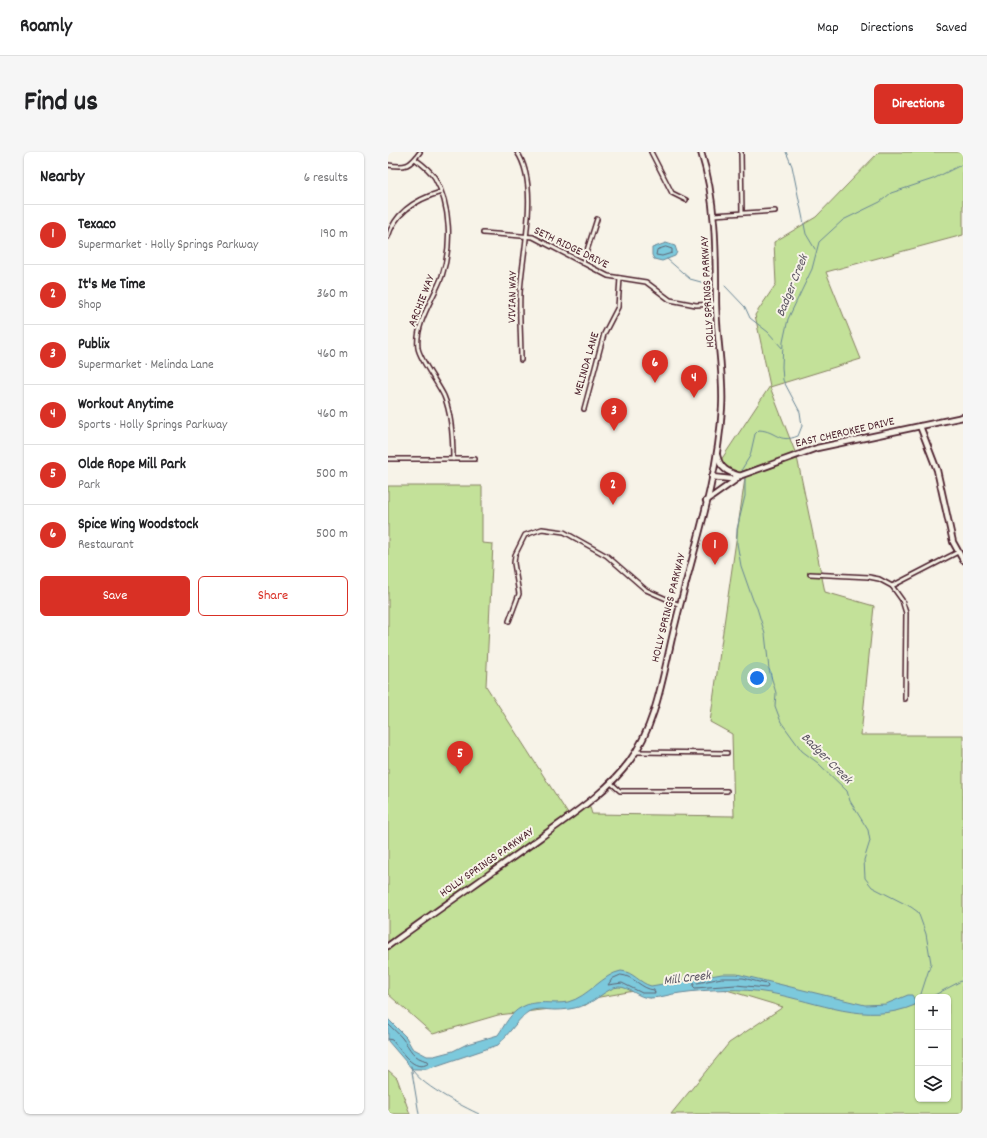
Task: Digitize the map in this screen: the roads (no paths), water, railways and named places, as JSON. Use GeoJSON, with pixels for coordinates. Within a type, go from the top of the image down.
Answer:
{"type":"FeatureCollection","features":[{"type":"Feature","properties":{"kind":"main road","name":"HOLLY SPRINGS PARKWAY"},"geometry":{"type":"LineString","coordinates":[[388,946],[562,822],[611,783],[636,752],[651,719],[712,477],[716,453],[722,388],[716,304],[713,215],[711,196],[701,152]]}},
{"type":"Feature","properties":{"kind":"main road","name":"EAST CHEROKEE DRIVE"},"geometry":{"type":"LineString","coordinates":[[712,477],[726,479],[740,476],[817,448],[963,417]]}},
{"type":"Feature","properties":{"kind":"main road"},"geometry":{"type":"LineString","coordinates":[[920,426],[937,470],[950,530],[958,552],[963,560]]}},
{"type":"Feature","properties":{"kind":"main road"},"geometry":{"type":"LineString","coordinates":[[716,453],[718,462],[725,471],[740,476]]}},
{"type":"Feature","properties":{"kind":"main road"},"geometry":{"type":"LineString","coordinates":[[706,500],[740,476]]}},
{"type":"Feature","properties":{"kind":"street"},"geometry":{"type":"LineString","coordinates":[[388,165],[400,167],[412,163],[420,152]]}},
{"type":"Feature","properties":{"kind":"street","name":"VIVIAN WAY"},"geometry":{"type":"LineString","coordinates":[[517,152],[525,165],[527,178],[527,236],[520,295],[521,360]]}},
{"type":"Feature","properties":{"kind":"street"},"geometry":{"type":"LineString","coordinates":[[651,152],[672,193],[686,200]]}},
{"type":"Feature","properties":{"kind":"street"},"geometry":{"type":"LineString","coordinates":[[741,152],[742,213]]}},
{"type":"Feature","properties":{"kind":"street","name":"ARCHIE WAY"},"geometry":{"type":"LineString","coordinates":[[415,159],[434,177],[441,192],[446,210],[448,254],[442,276],[423,320],[418,338],[418,349],[444,397],[453,438],[453,459]]}},
{"type":"Feature","properties":{"kind":"street"},"geometry":{"type":"LineString","coordinates":[[388,238],[398,217],[411,205],[426,197],[441,192]]}},
{"type":"Feature","properties":{"kind":"street"},"geometry":{"type":"LineString","coordinates":[[713,215],[775,211]]}},
{"type":"Feature","properties":{"kind":"street"},"geometry":{"type":"LineString","coordinates":[[584,263],[597,219]]}},
{"type":"Feature","properties":{"kind":"street","name":"SETH RIDGE DRIVE"},"geometry":{"type":"LineString","coordinates":[[483,233],[527,236],[542,241],[608,276],[636,279],[646,282],[663,296],[679,303],[696,305],[716,304]]}},
{"type":"Feature","properties":{"kind":"street","name":"MELINDA LANE"},"geometry":{"type":"LineString","coordinates":[[584,409],[604,334],[618,307],[620,278]]}},
{"type":"Feature","properties":{"kind":"street"},"geometry":{"type":"LineString","coordinates":[[388,460],[475,459]]}},
{"type":"Feature","properties":{"kind":"street"},"geometry":{"type":"LineString","coordinates":[[509,621],[519,594],[514,563],[515,555],[525,535],[542,529],[564,532],[599,550],[646,590],[680,605]]}},
{"type":"Feature","properties":{"kind":"street"},"geometry":{"type":"LineString","coordinates":[[892,586],[958,552]]}},
{"type":"Feature","properties":{"kind":"street"},"geometry":{"type":"LineString","coordinates":[[810,574],[869,577],[879,579],[892,586],[902,600],[906,613],[905,699]]}},
{"type":"Feature","properties":{"kind":"street"},"geometry":{"type":"LineString","coordinates":[[636,752],[727,753]]}},
{"type":"Feature","properties":{"kind":"street"},"geometry":{"type":"LineString","coordinates":[[611,783],[620,791],[727,791]]}},
{"type":"Feature","properties":{"kind":"water"},"geometry":{"type":"Polygon","coordinates":[[[666,243],[675,246],[677,252],[675,256],[662,261],[654,259],[652,255],[652,248],[666,243]]]}},
{"type":"Feature","properties":{"kind":"water"},"geometry":{"type":"Polygon","coordinates":[[[621,971],[629,973],[643,983],[651,986],[722,974],[737,974],[865,1005],[886,1004],[908,995],[912,995],[915,1000],[915,1005],[897,1011],[861,1013],[759,991],[702,991],[646,998],[623,987],[619,987],[610,990],[587,1004],[572,1009],[531,1010],[521,1018],[498,1045],[427,1069],[412,1069],[388,1041],[388,1019],[406,1037],[412,1048],[427,1056],[434,1056],[453,1051],[467,1044],[498,1035],[511,1016],[522,1007],[533,1003],[568,1002],[582,995],[614,973],[621,971]]]}},
{"type":"Feature","properties":{"kind":"waterway"},"geometry":{"type":"LineString","coordinates":[[786,152],[792,166],[806,234],[815,249]]}},
{"type":"Feature","properties":{"kind":"waterway","name":"Badger Creek"},"geometry":{"type":"LineString","coordinates":[[743,472],[742,469],[750,456],[755,434],[759,430],[770,432],[786,439],[798,436],[802,426],[800,412],[783,380],[783,342],[788,319],[812,269],[819,242],[843,220],[880,202],[891,193],[933,179],[963,164]]}},
{"type":"Feature","properties":{"kind":"waterway"},"geometry":{"type":"LineString","coordinates":[[667,259],[690,279],[701,282],[705,286]]}},
{"type":"Feature","properties":{"kind":"waterway"},"geometry":{"type":"LineString","coordinates":[[725,286],[745,307],[750,318],[768,332],[783,349]]}},
{"type":"Feature","properties":{"kind":"waterway","name":"Badger Creek"},"geometry":{"type":"LineString","coordinates":[[745,479],[745,496],[737,529],[737,543],[741,566],[765,634],[769,669],[776,693],[775,706],[781,722],[802,751],[818,763],[847,791],[850,801],[868,830],[870,841],[864,860],[865,878],[872,887],[918,912],[926,934],[931,963],[921,994]]}},
{"type":"Feature","properties":{"kind":"waterway","name":"Mill Creek"},"geometry":{"type":"LineString","coordinates":[[937,994],[963,980]]}},
{"type":"Feature","properties":{"kind":"waterway"},"geometry":{"type":"LineString","coordinates":[[411,1066],[419,1114]]}},
{"type":"Feature","properties":{"kind":"waterway"},"geometry":{"type":"LineString","coordinates":[[411,1067],[422,1080],[441,1094],[479,1114]]}},
{"type":"Feature","properties":{"kind":"place","name":"Spice Wing Woodstock"},"geometry":{"type":"Point","coordinates":[655,383]}},
{"type":"Feature","properties":{"kind":"place","name":"Workout Anytime"},"geometry":{"type":"Point","coordinates":[694,398]}},
{"type":"Feature","properties":{"kind":"place","name":"Publix"},"geometry":{"type":"Point","coordinates":[614,431]}},
{"type":"Feature","properties":{"kind":"place","name":"It's Me Time"},"geometry":{"type":"Point","coordinates":[613,505]}},
{"type":"Feature","properties":{"kind":"place","name":"Texaco"},"geometry":{"type":"Point","coordinates":[715,565]}},
{"type":"Feature","properties":{"kind":"place","name":"Olde Rope Mill Park"},"geometry":{"type":"Point","coordinates":[460,774]}}]}
